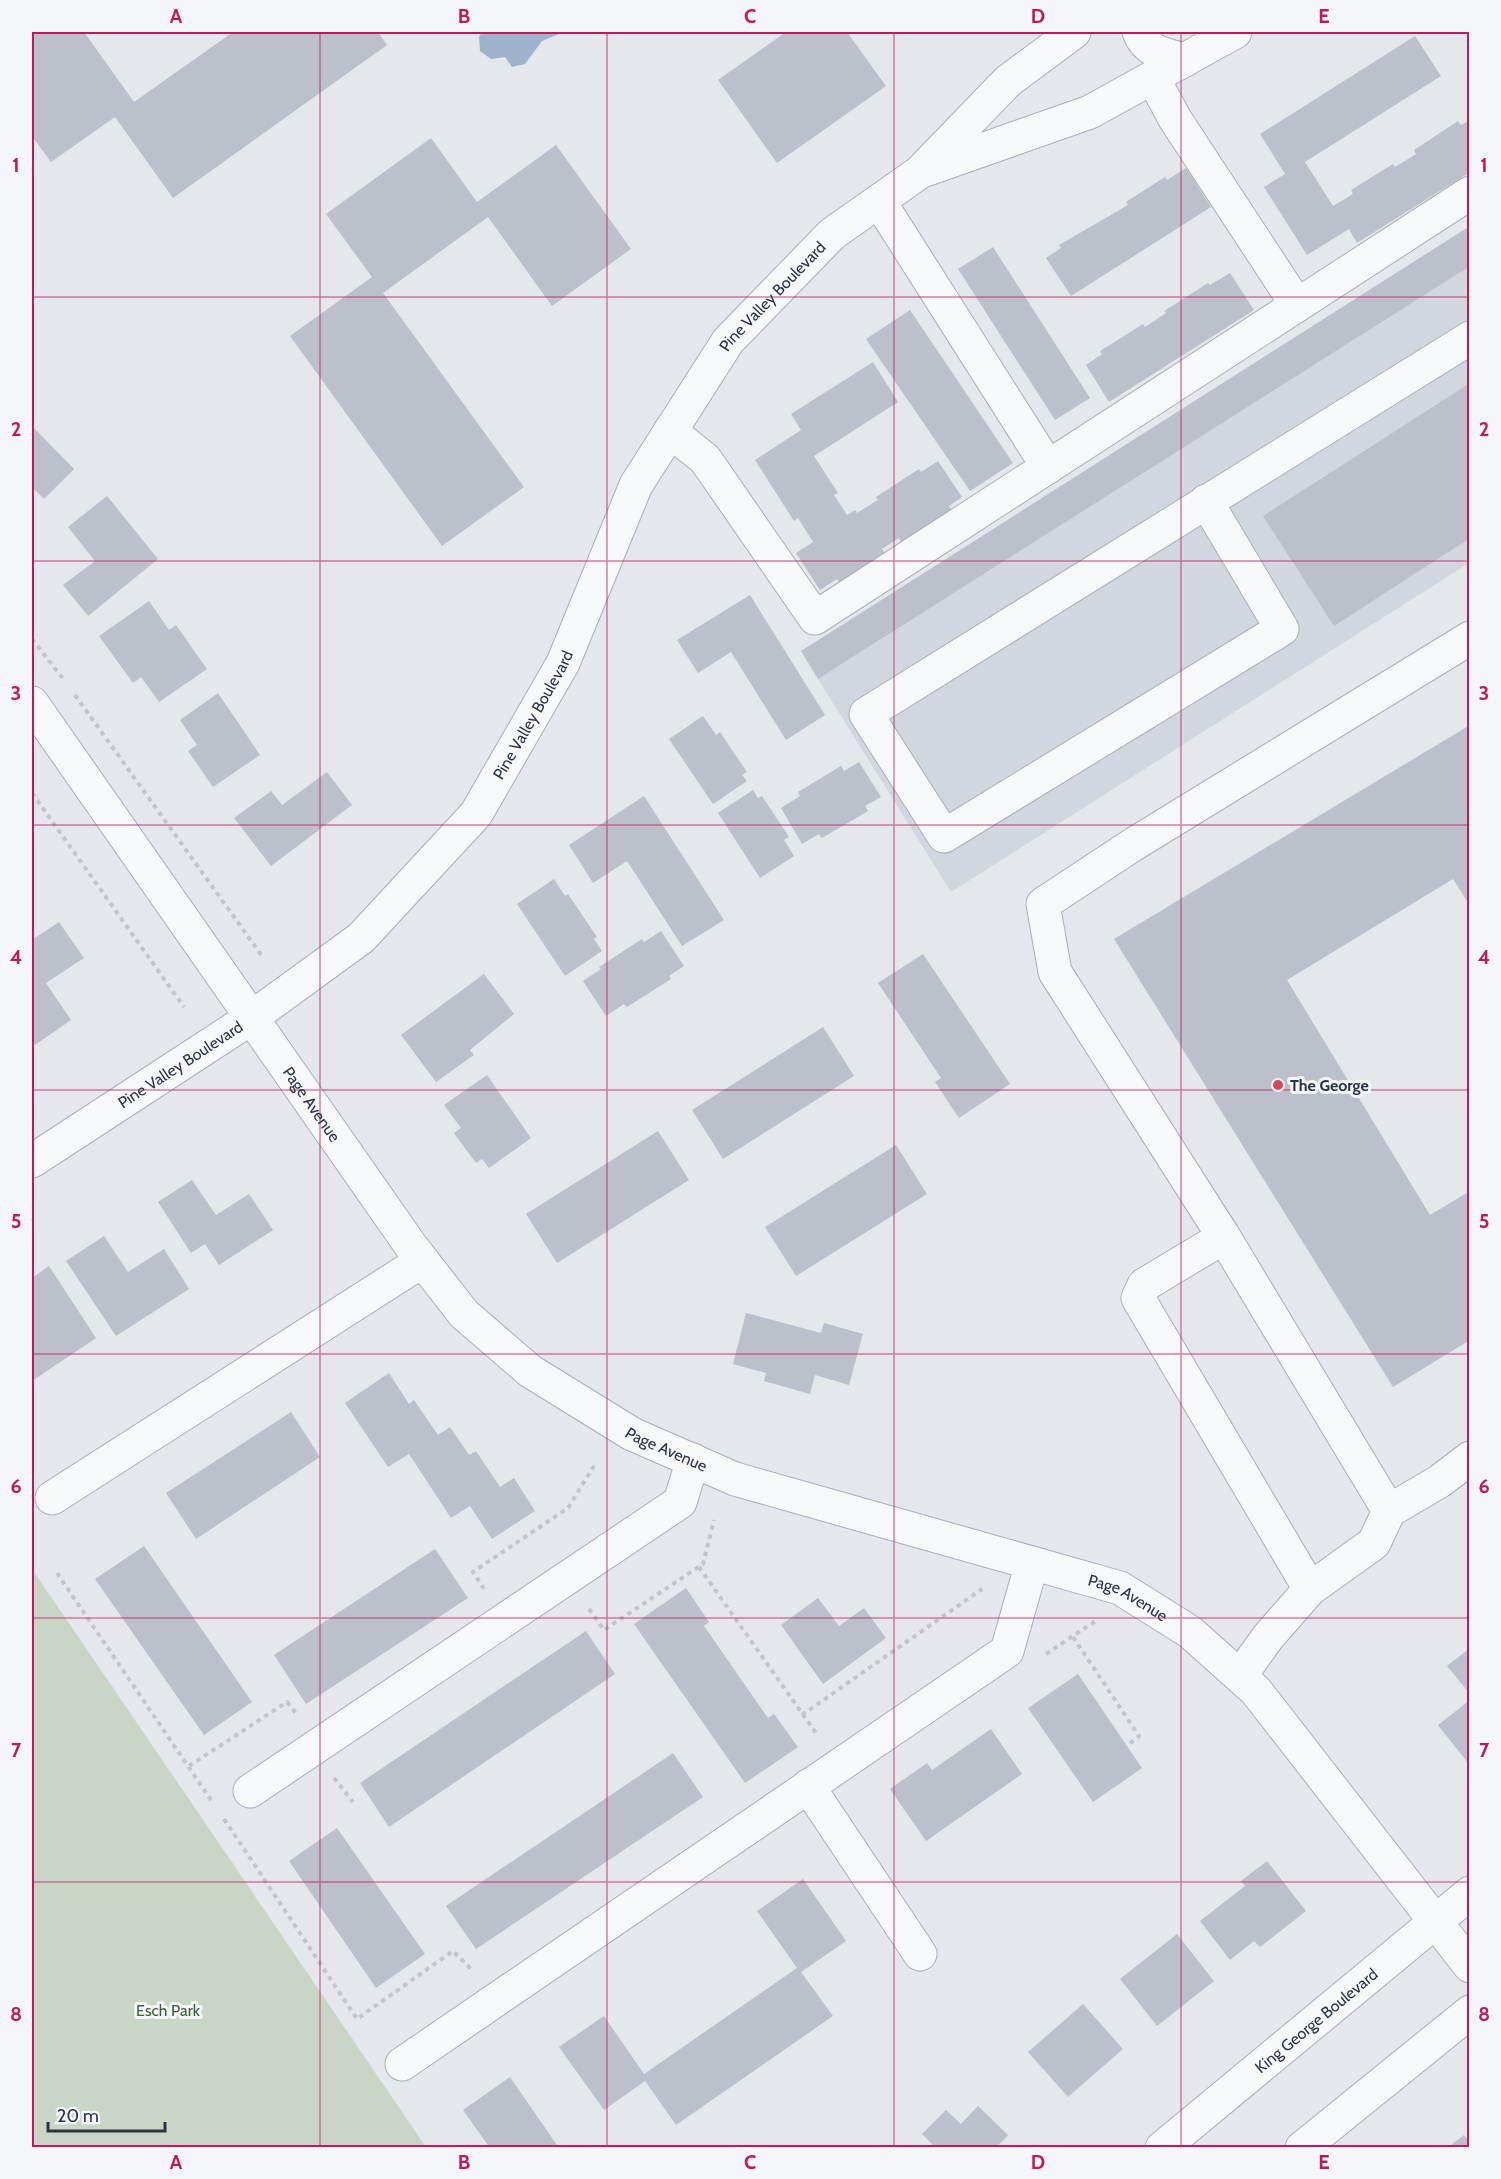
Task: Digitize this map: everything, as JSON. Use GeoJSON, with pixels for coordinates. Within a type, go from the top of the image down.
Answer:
{"type":"FeatureCollection","features":[{"type":"Feature","properties":{"kind":"street","name":"Pine Valley Boulevard"},"geometry":{"type":"LineString","coordinates":[[32,1161],[251,1018],[361,938],[476,814],[563,663],[636,485],[728,341],[832,234],[920,172],[1008,81],[1074,32]]}},
{"type":"Feature","properties":{"kind":"street"},"geometry":{"type":"LineString","coordinates":[[1139,32],[1142,42],[1160,53],[1185,60]]}},
{"type":"Feature","properties":{"kind":"street","name":"Pine Valley Boulevard"},"geometry":{"type":"LineString","coordinates":[[920,172],[1090,112],[1235,32]]}},
{"type":"Feature","properties":{"kind":"street"},"geometry":{"type":"LineString","coordinates":[[1153,78],[1175,119],[1297,305]]}},
{"type":"Feature","properties":{"kind":"street"},"geometry":{"type":"LineString","coordinates":[[670,431],[705,459],[814,618],[1470,193]]}},
{"type":"Feature","properties":{"kind":"street"},"geometry":{"type":"LineString","coordinates":[[879,201],[1048,467]]}},
{"type":"Feature","properties":{"kind":"street"},"geometry":{"type":"LineString","coordinates":[[1206,501],[1282,628],[944,836],[866,714],[1206,501],[1470,338]]}},
{"type":"Feature","properties":{"kind":"street"},"geometry":{"type":"LineString","coordinates":[[1389,1510],[1224,1237],[1055,972],[1043,904],[1134,844],[1470,638]]}},
{"type":"Feature","properties":{"kind":"street","name":"Page Avenue"},"geometry":{"type":"LineString","coordinates":[[32,703],[422,1260],[464,1314],[530,1371],[632,1434],[735,1479],[1120,1588],[1190,1632],[1256,1691],[1470,1966]]}},
{"type":"Feature","properties":{"kind":"street"},"geometry":{"type":"LineString","coordinates":[[1224,1237],[1144,1285],[1138,1298],[1310,1589]]}},
{"type":"Feature","properties":{"kind":"street"},"geometry":{"type":"LineString","coordinates":[[52,1497],[422,1260]]}},
{"type":"Feature","properties":{"kind":"street"},"geometry":{"type":"LineString","coordinates":[[1240,1676],[1268,1637],[1310,1589],[1374,1543],[1389,1510],[1440,1481],[1470,1458]]}},
{"type":"Feature","properties":{"kind":"street"},"geometry":{"type":"LineString","coordinates":[[250,1791],[680,1502],[693,1460]]}},
{"type":"Feature","properties":{"kind":"street"},"geometry":{"type":"LineString","coordinates":[[402,2064],[1007,1651],[1032,1563]]}},
{"type":"Feature","properties":{"kind":"street"},"geometry":{"type":"LineString","coordinates":[[808,1786],[920,1954]]}},
{"type":"Feature","properties":{"kind":"street","name":"King George Boulevard"},"geometry":{"type":"LineString","coordinates":[[1161,2148],[1434,1920],[1470,1893]]}},
{"type":"Feature","properties":{"kind":"street"},"geometry":{"type":"LineString","coordinates":[[1302,2148],[1470,2012]]}},
{"type":"Feature","properties":{"kind":"path"},"geometry":{"type":"LineString","coordinates":[[32,639],[66,682]]}},
{"type":"Feature","properties":{"kind":"path"},"geometry":{"type":"LineString","coordinates":[[73,692],[163,814],[262,956]]}},
{"type":"Feature","properties":{"kind":"path"},"geometry":{"type":"LineString","coordinates":[[32,793],[184,1007]]}},
{"type":"Feature","properties":{"kind":"path"},"geometry":{"type":"LineString","coordinates":[[488,1596],[473,1572],[568,1508],[594,1466]]}},
{"type":"Feature","properties":{"kind":"path"},"geometry":{"type":"LineString","coordinates":[[587,1606],[604,1630],[704,1564],[715,1514]]}},
{"type":"Feature","properties":{"kind":"path"},"geometry":{"type":"LineString","coordinates":[[699,1567],[822,1743]]}},
{"type":"Feature","properties":{"kind":"path"},"geometry":{"type":"LineString","coordinates":[[57,1573],[215,1805]]}},
{"type":"Feature","properties":{"kind":"path"},"geometry":{"type":"LineString","coordinates":[[802,1715],[982,1589]]}},
{"type":"Feature","properties":{"kind":"path"},"geometry":{"type":"LineString","coordinates":[[1073,1636],[1139,1736],[1127,1746]]}},
{"type":"Feature","properties":{"kind":"path"},"geometry":{"type":"LineString","coordinates":[[189,1767],[287,1702],[301,1721]]}},
{"type":"Feature","properties":{"kind":"path"},"geometry":{"type":"LineString","coordinates":[[332,1774],[353,1802]]}},
{"type":"Feature","properties":{"kind":"path"},"geometry":{"type":"LineString","coordinates":[[221,1815],[357,2019],[453,1951],[479,1978]]}},
{"type":"Feature","properties":{"kind":"shaded area"},"geometry":{"type":"Polygon","coordinates":[[[1469,266],[1469,563],[951,892],[818,679],[1469,266]]]}},
{"type":"Feature","properties":{"kind":"green space","name":"Esch Park"},"geometry":{"type":"Polygon","coordinates":[[[32,1569],[426,2147],[32,2147],[32,1569]]]}},
{"type":"Feature","properties":{"kind":"water"},"geometry":{"type":"Polygon","coordinates":[[[482,32],[564,32],[542,41],[525,64],[512,67],[505,57],[491,59],[480,51],[479,37],[482,32]]]}},
{"type":"Feature","properties":{"kind":"building"},"geometry":{"type":"Polygon","coordinates":[[[32,32],[84,32],[134,102],[233,32],[378,32],[387,45],[173,198],[115,117],[51,162],[32,136],[32,32]]]}},
{"type":"Feature","properties":{"kind":"building"},"geometry":{"type":"Polygon","coordinates":[[[786,32],[847,32],[886,86],[777,163],[718,80],[786,32]]]}},
{"type":"Feature","properties":{"kind":"building"},"geometry":{"type":"Polygon","coordinates":[[[1415,36],[1441,76],[1305,162],[1333,206],[1353,194],[1351,190],[1393,164],[1395,167],[1416,154],[1414,150],[1458,121],[1461,125],[1470,120],[1470,172],[1357,243],[1349,229],[1307,255],[1264,187],[1285,174],[1260,134],[1415,36]]]}},
{"type":"Feature","properties":{"kind":"building"},"geometry":{"type":"Polygon","coordinates":[[[431,138],[477,202],[556,145],[631,249],[552,306],[488,217],[383,293],[524,487],[442,546],[290,336],[372,277],[326,214],[431,138]]]}},
{"type":"Feature","properties":{"kind":"building"},"geometry":{"type":"Polygon","coordinates":[[[1186,168],[1211,207],[1071,296],[1046,258],[1061,248],[1059,245],[1128,205],[1126,202],[1165,177],[1167,180],[1186,168]]]}},
{"type":"Feature","properties":{"kind":"building"},"geometry":{"type":"Polygon","coordinates":[[[1470,226],[1470,266],[818,679],[801,651],[1470,226]]]}},
{"type":"Feature","properties":{"kind":"building"},"geometry":{"type":"Polygon","coordinates":[[[993,247],[1090,398],[1055,420],[958,269],[993,247]]]}},
{"type":"Feature","properties":{"kind":"building"},"geometry":{"type":"Polygon","coordinates":[[[1230,273],[1254,310],[1109,402],[1086,365],[1102,354],[1100,351],[1143,324],[1145,327],[1166,313],[1164,311],[1208,283],[1210,285],[1230,273]]]}},
{"type":"Feature","properties":{"kind":"building"},"geometry":{"type":"Polygon","coordinates":[[[910,310],[1013,463],[970,491],[866,339],[910,310]]]}},
{"type":"Feature","properties":{"kind":"building"},"geometry":{"type":"Polygon","coordinates":[[[873,362],[898,402],[814,456],[838,493],[834,495],[847,515],[855,510],[857,513],[878,500],[876,497],[919,469],[921,472],[938,461],[962,497],[949,506],[953,512],[902,544],[899,538],[882,549],[886,555],[840,584],[837,579],[820,590],[796,553],[813,542],[798,518],[794,521],[755,460],[801,430],[791,414],[873,362]]]}},
{"type":"Feature","properties":{"kind":"building"},"geometry":{"type":"Polygon","coordinates":[[[1470,383],[1470,538],[1334,626],[1263,516],[1470,383]]]}},
{"type":"Feature","properties":{"kind":"building"},"geometry":{"type":"Polygon","coordinates":[[[32,426],[74,469],[44,499],[32,487],[32,426]]]}},
{"type":"Feature","properties":{"kind":"building"},"geometry":{"type":"Polygon","coordinates":[[[107,496],[158,559],[88,616],[63,585],[95,561],[68,527],[107,496]]]}},
{"type":"Feature","properties":{"kind":"building"},"geometry":{"type":"Polygon","coordinates":[[[750,595],[825,715],[786,740],[731,652],[698,673],[677,640],[750,595]]]}},
{"type":"Feature","properties":{"kind":"building"},"geometry":{"type":"Polygon","coordinates":[[[149,601],[169,630],[176,625],[207,669],[159,702],[141,677],[133,683],[99,636],[149,601]]]}},
{"type":"Feature","properties":{"kind":"building"},"geometry":{"type":"Polygon","coordinates":[[[218,693],[260,755],[213,787],[188,751],[197,745],[180,720],[218,693]]]}},
{"type":"Feature","properties":{"kind":"building"},"geometry":{"type":"Polygon","coordinates":[[[703,716],[716,735],[720,732],[747,772],[742,775],[747,781],[713,804],[669,739],[703,716]]]}},
{"type":"Feature","properties":{"kind":"building","name":"The George"},"geometry":{"type":"Polygon","coordinates":[[[1470,725],[1470,906],[1453,879],[1287,980],[1430,1215],[1470,1191],[1470,1340],[1393,1387],[1114,939],[1470,725]]]}},
{"type":"Feature","properties":{"kind":"building"},"geometry":{"type":"Polygon","coordinates":[[[859,762],[881,797],[865,806],[868,811],[822,838],[819,834],[802,844],[781,808],[800,796],[798,792],[841,766],[844,771],[859,762]]]}},
{"type":"Feature","properties":{"kind":"building"},"geometry":{"type":"Polygon","coordinates":[[[327,772],[352,805],[271,866],[234,818],[271,791],[282,805],[327,772]]]}},
{"type":"Feature","properties":{"kind":"building"},"geometry":{"type":"Polygon","coordinates":[[[753,790],[758,798],[762,796],[789,837],[784,840],[794,856],[760,878],[718,813],[753,790]]]}},
{"type":"Feature","properties":{"kind":"building"},"geometry":{"type":"Polygon","coordinates":[[[644,796],[724,920],[682,946],[627,861],[593,883],[569,845],[644,796]]]}},
{"type":"Feature","properties":{"kind":"building"},"geometry":{"type":"Polygon","coordinates":[[[554,879],[565,896],[568,894],[597,937],[594,939],[602,951],[565,976],[517,904],[554,879]]]}},
{"type":"Feature","properties":{"kind":"building"},"geometry":{"type":"Polygon","coordinates":[[[59,922],[84,958],[46,983],[71,1020],[35,1045],[32,1040],[32,940],[59,922]]]}},
{"type":"Feature","properties":{"kind":"building"},"geometry":{"type":"Polygon","coordinates":[[[661,931],[684,966],[669,976],[671,979],[627,1007],[624,1004],[606,1016],[583,981],[601,969],[599,967],[642,939],[644,942],[661,931]]]}},
{"type":"Feature","properties":{"kind":"building"},"geometry":{"type":"Polygon","coordinates":[[[923,954],[1010,1084],[959,1118],[935,1082],[941,1078],[878,983],[923,954]]]}},
{"type":"Feature","properties":{"kind":"building"},"geometry":{"type":"Polygon","coordinates":[[[484,974],[514,1014],[470,1050],[474,1055],[436,1082],[401,1035],[484,974]]]}},
{"type":"Feature","properties":{"kind":"building"},"geometry":{"type":"Polygon","coordinates":[[[823,1027],[854,1076],[723,1159],[692,1110],[823,1027]]]}},
{"type":"Feature","properties":{"kind":"building"},"geometry":{"type":"Polygon","coordinates":[[[487,1075],[531,1138],[489,1168],[482,1159],[476,1163],[454,1133],[461,1128],[444,1105],[487,1075]]]}},
{"type":"Feature","properties":{"kind":"building"},"geometry":{"type":"Polygon","coordinates":[[[658,1131],[689,1180],[557,1263],[526,1214],[658,1131]]]}},
{"type":"Feature","properties":{"kind":"building"},"geometry":{"type":"Polygon","coordinates":[[[896,1145],[927,1194],[796,1276],[765,1227],[896,1145]]]}},
{"type":"Feature","properties":{"kind":"building"},"geometry":{"type":"Polygon","coordinates":[[[192,1180],[216,1215],[249,1194],[273,1230],[219,1265],[205,1244],[191,1253],[158,1202],[192,1180]]]}},
{"type":"Feature","properties":{"kind":"building"},"geometry":{"type":"Polygon","coordinates":[[[104,1236],[128,1272],[164,1249],[189,1289],[116,1336],[66,1261],[104,1236]]]}},
{"type":"Feature","properties":{"kind":"building"},"geometry":{"type":"Polygon","coordinates":[[[49,1266],[96,1338],[32,1381],[32,1324],[34,1323],[32,1278],[49,1266]]]}},
{"type":"Feature","properties":{"kind":"building"},"geometry":{"type":"Polygon","coordinates":[[[746,1313],[821,1333],[824,1323],[863,1334],[849,1385],[815,1375],[810,1394],[764,1381],[766,1373],[733,1364],[746,1313]]]}},
{"type":"Feature","properties":{"kind":"building"},"geometry":{"type":"Polygon","coordinates":[[[389,1373],[409,1404],[414,1400],[438,1435],[450,1427],[469,1455],[476,1451],[500,1487],[514,1478],[535,1511],[492,1539],[470,1506],[451,1518],[409,1454],[388,1467],[345,1403],[389,1373]]]}},
{"type":"Feature","properties":{"kind":"building"},"geometry":{"type":"Polygon","coordinates":[[[291,1412],[320,1457],[196,1539],[166,1493],[291,1412]]]}},
{"type":"Feature","properties":{"kind":"building"},"geometry":{"type":"Polygon","coordinates":[[[144,1546],[252,1702],[204,1735],[95,1579],[144,1546]]]}},
{"type":"Feature","properties":{"kind":"building"},"geometry":{"type":"Polygon","coordinates":[[[435,1549],[468,1598],[306,1704],[274,1655],[435,1549]]]}},
{"type":"Feature","properties":{"kind":"building"},"geometry":{"type":"Polygon","coordinates":[[[686,1588],[709,1622],[704,1626],[768,1718],[774,1714],[798,1747],[745,1783],[634,1624],[686,1588]]]}},
{"type":"Feature","properties":{"kind":"building"},"geometry":{"type":"Polygon","coordinates":[[[818,1598],[839,1626],[864,1608],[886,1638],[823,1684],[781,1625],[818,1598]]]}},
{"type":"Feature","properties":{"kind":"building"},"geometry":{"type":"Polygon","coordinates":[[[586,1631],[615,1674],[389,1827],[360,1783],[586,1631]]]}},
{"type":"Feature","properties":{"kind":"building"},"geometry":{"type":"Polygon","coordinates":[[[1470,1648],[1470,1694],[1447,1666],[1470,1648]]]}},
{"type":"Feature","properties":{"kind":"building"},"geometry":{"type":"Polygon","coordinates":[[[1078,1674],[1142,1768],[1093,1802],[1028,1708],[1078,1674]]]}},
{"type":"Feature","properties":{"kind":"building"},"geometry":{"type":"Polygon","coordinates":[[[1470,1700],[1470,1762],[1468,1763],[1438,1725],[1470,1700]]]}},
{"type":"Feature","properties":{"kind":"building"},"geometry":{"type":"Polygon","coordinates":[[[991,1729],[1022,1774],[926,1841],[890,1789],[927,1763],[932,1770],[991,1729]]]}},
{"type":"Feature","properties":{"kind":"building"},"geometry":{"type":"Polygon","coordinates":[[[673,1753],[703,1797],[476,1949],[446,1906],[673,1753]]]}},
{"type":"Feature","properties":{"kind":"building"},"geometry":{"type":"Polygon","coordinates":[[[337,1828],[425,1954],[376,1988],[289,1861],[337,1828]]]}},
{"type":"Feature","properties":{"kind":"building"},"geometry":{"type":"Polygon","coordinates":[[[1267,1861],[1306,1911],[1260,1947],[1254,1941],[1230,1960],[1200,1921],[1245,1886],[1241,1881],[1267,1861]]]}},
{"type":"Feature","properties":{"kind":"building"},"geometry":{"type":"Polygon","coordinates":[[[803,1879],[846,1941],[801,1972],[833,2016],[676,2125],[645,2081],[604,2110],[559,2047],[604,2016],[644,2074],[797,1968],[757,1911],[803,1879]]]}},
{"type":"Feature","properties":{"kind":"building"},"geometry":{"type":"Polygon","coordinates":[[[1177,1934],[1214,1981],[1157,2026],[1120,1979],[1177,1934]]]}},
{"type":"Feature","properties":{"kind":"building"},"geometry":{"type":"Polygon","coordinates":[[[1083,2004],[1123,2049],[1068,2097],[1028,2052],[1083,2004]]]}},
{"type":"Feature","properties":{"kind":"building"},"geometry":{"type":"Polygon","coordinates":[[[510,2077],[559,2148],[490,2148],[463,2110],[510,2077]]]}},
{"type":"Feature","properties":{"kind":"building"},"geometry":{"type":"Polygon","coordinates":[[[978,2106],[1008,2135],[996,2148],[936,2148],[922,2134],[946,2110],[961,2124],[978,2106]]]}},
{"type":"Feature","properties":{"kind":"building"},"geometry":{"type":"Polygon","coordinates":[[[1464,2135],[1470,2142],[1470,2148],[1447,2148],[1464,2135]]]}},
{"type":"Feature","properties":{"kind":"place","name":"The George"},"geometry":{"type":"Point","coordinates":[1278,1085]}}]}
